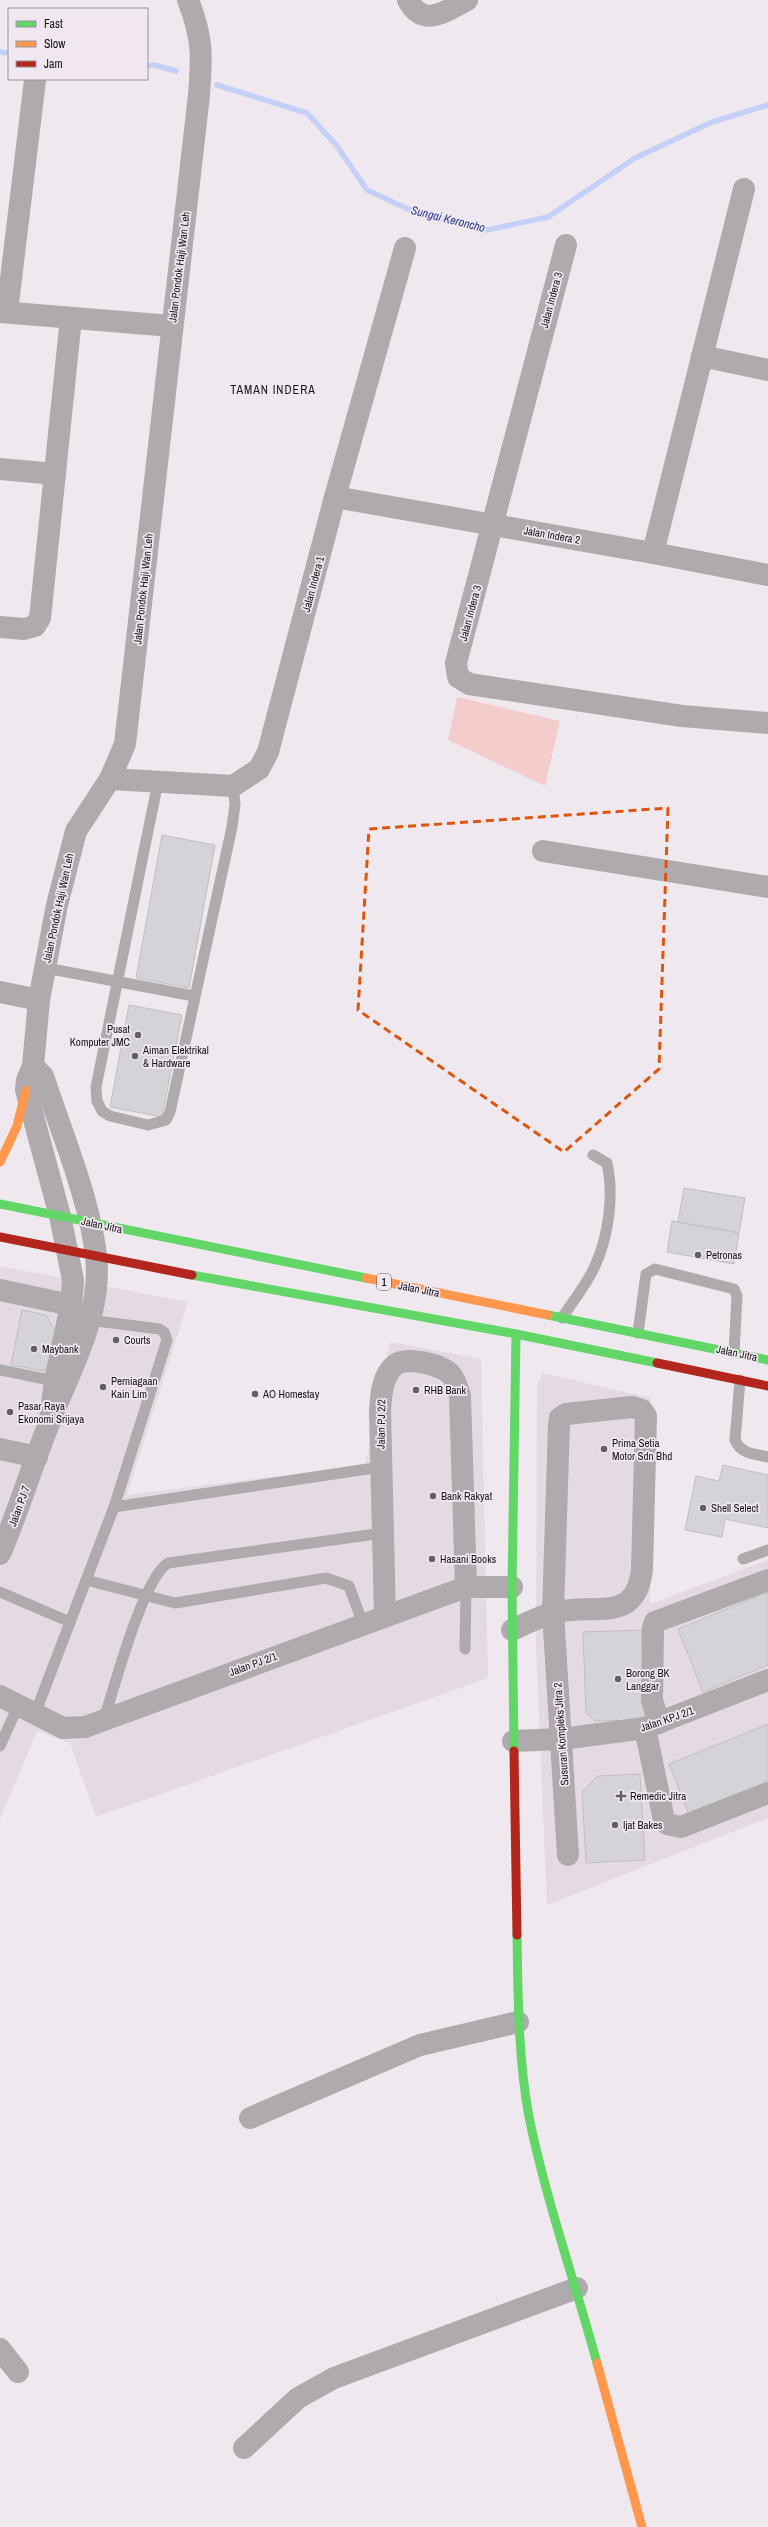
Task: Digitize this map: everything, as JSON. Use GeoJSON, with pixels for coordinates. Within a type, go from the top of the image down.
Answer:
{"type":"FeatureCollection","features":[{"type":"Feature","properties":{"kind":"main road"},"geometry":{"type":"LineString","coordinates":[[2,1155],[17,1126],[26,1090]]}},
{"type":"Feature","properties":{"kind":"main road","name":"Jalan Jitra"},"geometry":{"type":"LineString","coordinates":[[0,1204],[768,1360]]}},
{"type":"Feature","properties":{"kind":"main road"},"geometry":{"type":"LineString","coordinates":[[0,1236],[279,1293],[516,1334],[768,1386]]}},
{"type":"Feature","properties":{"kind":"main road"},"geometry":{"type":"LineString","coordinates":[[516,1334],[512,1630],[518,2022],[529,2116],[537,2154],[577,2288],[642,2527]]}},
{"type":"Feature","properties":{"kind":"street","name":"Jalan Pondok Haji Wan Leh"},"geometry":{"type":"LineString","coordinates":[[50,1420],[55,1381],[71,1305],[73,1280],[60,1216],[26,1090],[27,1080],[33,1066],[39,1000],[57,904],[76,831],[110,779],[125,744],[199,96],[202,53],[196,19],[188,0]]}},
{"type":"Feature","properties":{"kind":"street"},"geometry":{"type":"LineString","coordinates":[[408,0],[413,9],[421,15],[431,16],[442,14],[467,0]]}},
{"type":"Feature","properties":{"kind":"street"},"geometry":{"type":"LineString","coordinates":[[35,80],[4,312],[172,326]]}},
{"type":"Feature","properties":{"kind":"street"},"geometry":{"type":"LineString","coordinates":[[652,553],[744,189]]}},
{"type":"Feature","properties":{"kind":"street","name":"Jalan Indera 3"},"geometry":{"type":"LineString","coordinates":[[566,245],[456,663],[458,677],[469,684],[682,716],[768,723]]}},
{"type":"Feature","properties":{"kind":"street","name":"Jalan Indera 1"},"geometry":{"type":"LineString","coordinates":[[233,786],[259,769],[268,752],[335,497],[405,248]]}},
{"type":"Feature","properties":{"kind":"street"},"geometry":{"type":"LineString","coordinates":[[0,627],[24,629],[35,626],[40,618],[71,318]]}},
{"type":"Feature","properties":{"kind":"street"},"geometry":{"type":"LineString","coordinates":[[702,356],[768,370]]}},
{"type":"Feature","properties":{"kind":"street"},"geometry":{"type":"LineString","coordinates":[[0,469],[55,474]]}},
{"type":"Feature","properties":{"kind":"street","name":"Jalan Indera 2"},"geometry":{"type":"LineString","coordinates":[[335,497],[768,575]]}},
{"type":"Feature","properties":{"kind":"street"},"geometry":{"type":"LineString","coordinates":[[110,779],[233,786]]}},
{"type":"Feature","properties":{"kind":"street"},"geometry":{"type":"LineString","coordinates":[[543,851],[768,887]]}},
{"type":"Feature","properties":{"kind":"street"},"geometry":{"type":"LineString","coordinates":[[0,992],[39,1000]]}},
{"type":"Feature","properties":{"kind":"street"},"geometry":{"type":"LineString","coordinates":[[33,1066],[43,1076],[89,1222],[96,1256],[97,1282],[89,1320],[68,1384],[50,1420]]}},
{"type":"Feature","properties":{"kind":"street"},"geometry":{"type":"LineString","coordinates":[[0,1290],[71,1305]]}},
{"type":"Feature","properties":{"kind":"street","name":"Jalan PJ 2/2"},"geometry":{"type":"LineString","coordinates":[[385,1616],[380,1405],[385,1381],[390,1370],[396,1364],[406,1361],[436,1364],[452,1375],[460,1396],[466,1587]]}},
{"type":"Feature","properties":{"kind":"street"},"geometry":{"type":"LineString","coordinates":[[512,1630],[553,1612],[621,1607],[631,1601],[637,1593],[642,1569],[646,1416],[642,1410],[632,1407],[566,1414],[560,1418],[553,1612]]}},
{"type":"Feature","properties":{"kind":"street","name":"Jalan PJ 7"},"geometry":{"type":"LineString","coordinates":[[0,1554],[4,1533],[37,1457],[50,1420]]}},
{"type":"Feature","properties":{"kind":"street"},"geometry":{"type":"LineString","coordinates":[[0,1449],[37,1457]]}},
{"type":"Feature","properties":{"kind":"street"},"geometry":{"type":"LineString","coordinates":[[768,1580],[655,1622],[653,1628],[652,1700],[652,1726],[667,1824],[681,1827],[768,1793]]}},
{"type":"Feature","properties":{"kind":"street","name":"Jalan PJ 2/1"},"geometry":{"type":"LineString","coordinates":[[18,1705],[63,1728],[75,1729],[466,1587],[512,1587]]}},
{"type":"Feature","properties":{"kind":"street","name":"Susuran Kompleks Jitra 2"},"geometry":{"type":"LineString","coordinates":[[553,1612],[568,1856]]}},
{"type":"Feature","properties":{"kind":"street","name":"Jalan KPJ 2/1"},"geometry":{"type":"LineString","coordinates":[[513,1740],[562,1739],[652,1726],[768,1680]]}},
{"type":"Feature","properties":{"kind":"street"},"geometry":{"type":"LineString","coordinates":[[250,2118],[420,2045],[518,2022]]}},
{"type":"Feature","properties":{"kind":"street"},"geometry":{"type":"LineString","coordinates":[[244,2448],[298,2398],[334,2378],[577,2288]]}},
{"type":"Feature","properties":{"kind":"street"},"geometry":{"type":"LineString","coordinates":[[0,2350],[18,2372]]}},
{"type":"Feature","properties":{"kind":"lane"},"geometry":{"type":"LineString","coordinates":[[158,782],[96,1087],[97,1101],[102,1111],[110,1116],[148,1125],[166,1120],[170,1112],[194,996],[232,827],[234,804],[233,786]]}},
{"type":"Feature","properties":{"kind":"lane"},"geometry":{"type":"LineString","coordinates":[[46,968],[118,983],[194,996]]}},
{"type":"Feature","properties":{"kind":"lane"},"geometry":{"type":"LineString","coordinates":[[562,1318],[595,1266],[603,1243],[611,1181],[608,1162],[593,1155]]}},
{"type":"Feature","properties":{"kind":"lane"},"geometry":{"type":"LineString","coordinates":[[638,1333],[646,1274],[655,1269],[734,1289],[737,1296],[734,1353]]}},
{"type":"Feature","properties":{"kind":"lane"},"geometry":{"type":"LineString","coordinates":[[0,1746],[18,1705],[70,1622],[114,1507],[167,1340],[164,1332],[159,1329],[89,1320]]}},
{"type":"Feature","properties":{"kind":"lane"},"geometry":{"type":"LineString","coordinates":[[0,1370],[55,1381]]}},
{"type":"Feature","properties":{"kind":"lane"},"geometry":{"type":"LineString","coordinates":[[740,1380],[735,1440],[738,1448],[745,1452],[768,1457]]}},
{"type":"Feature","properties":{"kind":"lane"},"geometry":{"type":"LineString","coordinates":[[114,1507],[381,1467]]}},
{"type":"Feature","properties":{"kind":"lane"},"geometry":{"type":"LineString","coordinates":[[104,1719],[145,1597],[157,1574],[168,1563],[383,1533]]}},
{"type":"Feature","properties":{"kind":"lane"},"geometry":{"type":"LineString","coordinates":[[743,1558],[768,1550]]}},
{"type":"Feature","properties":{"kind":"lane"},"geometry":{"type":"LineString","coordinates":[[86,1580],[145,1597],[182,1602],[308,1580],[335,1579],[348,1586],[363,1624]]}},
{"type":"Feature","properties":{"kind":"lane"},"geometry":{"type":"LineString","coordinates":[[465,1649],[466,1587]]}},
{"type":"Feature","properties":{"kind":"lane"},"geometry":{"type":"LineString","coordinates":[[0,1592],[70,1622]]}},
{"type":"Feature","properties":{"kind":"highlighted area"},"geometry":{"type":"Polygon","coordinates":[[[668,808],[659,1069],[564,1152],[358,1010],[369,829],[668,808]]]}},
{"type":"Feature","properties":{"kind":"shaded area"},"geometry":{"type":"Polygon","coordinates":[[[457,697],[560,721],[545,786],[448,740],[457,697]]]}},
{"type":"Feature","properties":{"kind":"shaded area"},"geometry":{"type":"Polygon","coordinates":[[[0,1266],[188,1302],[127,1495],[365,1465],[390,1342],[481,1359],[488,1678],[96,1817],[70,1743],[37,1731],[0,1819],[0,1266]]]}},
{"type":"Feature","properties":{"kind":"shaded area"},"geometry":{"type":"Polygon","coordinates":[[[543,1373],[651,1398],[650,1604],[768,1560],[768,1818],[547,1905],[536,1648],[537,1385],[543,1373]]]}},
{"type":"Feature","properties":{"kind":"building"},"geometry":{"type":"Polygon","coordinates":[[[162,835],[215,845],[189,988],[136,978],[162,835]]]}},
{"type":"Feature","properties":{"kind":"building"},"geometry":{"type":"Polygon","coordinates":[[[129,1005],[182,1015],[162,1117],[110,1107],[129,1005]]]}},
{"type":"Feature","properties":{"kind":"building"},"geometry":{"type":"Polygon","coordinates":[[[684,1188],[745,1198],[739,1233],[678,1222],[684,1188]]]}},
{"type":"Feature","properties":{"kind":"building"},"geometry":{"type":"Polygon","coordinates":[[[672,1221],[739,1233],[734,1264],[667,1252],[672,1221]]]}},
{"type":"Feature","properties":{"kind":"building","name":"Maybank"},"geometry":{"type":"Polygon","coordinates":[[[22,1310],[46,1315],[57,1334],[50,1372],[11,1365],[22,1310]]]}},
{"type":"Feature","properties":{"kind":"building"},"geometry":{"type":"Polygon","coordinates":[[[723,1465],[768,1475],[768,1528],[725,1519],[722,1537],[685,1530],[696,1476],[719,1481],[723,1465]]]}},
{"type":"Feature","properties":{"kind":"building"},"geometry":{"type":"Polygon","coordinates":[[[768,1592],[768,1665],[703,1692],[678,1629],[768,1592]]]}},
{"type":"Feature","properties":{"kind":"building"},"geometry":{"type":"Polygon","coordinates":[[[642,1630],[645,1720],[595,1721],[586,1713],[583,1632],[642,1630]]]}},
{"type":"Feature","properties":{"kind":"building"},"geometry":{"type":"Polygon","coordinates":[[[768,1724],[768,1786],[690,1817],[669,1764],[768,1724]]]}},
{"type":"Feature","properties":{"kind":"building"},"geometry":{"type":"Polygon","coordinates":[[[640,1774],[645,1860],[586,1863],[582,1792],[598,1776],[640,1774]]]}},
{"type":"Feature","properties":{"kind":"waterway","name":"Sungai Keroncho"},"geometry":{"type":"LineString","coordinates":[[0,52],[8,53]]}},
{"type":"Feature","properties":{"kind":"waterway","name":"Sungai Keroncho"},"geometry":{"type":"LineString","coordinates":[[148,66],[154,65],[176,71]]}},
{"type":"Feature","properties":{"kind":"waterway","name":"Sungai Keroncho"},"geometry":{"type":"LineString","coordinates":[[217,85],[307,113],[337,146],[367,190],[412,211],[487,230],[548,217],[635,158],[712,122],[768,105]]}},
{"type":"Feature","properties":{"kind":"traffic: fast"},"geometry":{"type":"LineString","coordinates":[[0,1204],[366,1278]]}},
{"type":"Feature","properties":{"kind":"traffic: fast"},"geometry":{"type":"LineString","coordinates":[[192,1275],[516,1334],[657,1363]]}},
{"type":"Feature","properties":{"kind":"traffic: fast"},"geometry":{"type":"LineString","coordinates":[[548,1315],[768,1360]]}},
{"type":"Feature","properties":{"kind":"traffic: fast"},"geometry":{"type":"LineString","coordinates":[[514,1751],[512,1587],[516,1334]]}},
{"type":"Feature","properties":{"kind":"traffic: fast"},"geometry":{"type":"LineString","coordinates":[[517,1935],[518,2004],[525,2094],[529,2117],[552,2210],[597,2363]]}},
{"type":"Feature","properties":{"kind":"traffic: slow"},"geometry":{"type":"LineString","coordinates":[[0,1162],[17,1126],[26,1090]]}},
{"type":"Feature","properties":{"kind":"traffic: slow"},"geometry":{"type":"LineString","coordinates":[[366,1278],[548,1315]]}},
{"type":"Feature","properties":{"kind":"traffic: slow"},"geometry":{"type":"LineString","coordinates":[[597,2363],[642,2527]]}},
{"type":"Feature","properties":{"kind":"traffic: jam"},"geometry":{"type":"LineString","coordinates":[[0,1237],[192,1275]]}},
{"type":"Feature","properties":{"kind":"traffic: jam"},"geometry":{"type":"LineString","coordinates":[[657,1363],[768,1386]]}},
{"type":"Feature","properties":{"kind":"traffic: jam"},"geometry":{"type":"LineString","coordinates":[[514,1751],[517,1935]]}},
{"type":"Feature","properties":{"kind":"place","name":"Pusat Komputer JMC"},"geometry":{"type":"Point","coordinates":[138,1035]}},
{"type":"Feature","properties":{"kind":"place","name":"Aiman Elektrikal & Hardware"},"geometry":{"type":"Point","coordinates":[135,1056]}},
{"type":"Feature","properties":{"kind":"place","name":"Petronas"},"geometry":{"type":"Point","coordinates":[698,1255]}},
{"type":"Feature","properties":{"kind":"place","name":"Courts"},"geometry":{"type":"Point","coordinates":[116,1340]}},
{"type":"Feature","properties":{"kind":"place","name":"Maybank"},"geometry":{"type":"Point","coordinates":[34,1349]}},
{"type":"Feature","properties":{"kind":"place","name":"Perniagaan Kain Lim"},"geometry":{"type":"Point","coordinates":[103,1387]}},
{"type":"Feature","properties":{"kind":"place","name":"RHB Bank"},"geometry":{"type":"Point","coordinates":[416,1390]}},
{"type":"Feature","properties":{"kind":"place","name":"AO Homestay"},"geometry":{"type":"Point","coordinates":[255,1394]}},
{"type":"Feature","properties":{"kind":"place","name":"Pasar Raya Ekonomi Srijaya"},"geometry":{"type":"Point","coordinates":[10,1412]}},
{"type":"Feature","properties":{"kind":"place","name":"Prima Setia Motor Sdn Bhd"},"geometry":{"type":"Point","coordinates":[604,1449]}},
{"type":"Feature","properties":{"kind":"place","name":"Bank Rakyat"},"geometry":{"type":"Point","coordinates":[433,1496]}},
{"type":"Feature","properties":{"kind":"place","name":"Shell Select"},"geometry":{"type":"Point","coordinates":[703,1508]}},
{"type":"Feature","properties":{"kind":"place","name":"Hasani Books"},"geometry":{"type":"Point","coordinates":[432,1559]}},
{"type":"Feature","properties":{"kind":"place","name":"Borong BK Langgar"},"geometry":{"type":"Point","coordinates":[618,1679]}},
{"type":"Feature","properties":{"kind":"place","name":"Remedic Jitra"},"geometry":{"type":"Point","coordinates":[621,1796]}},
{"type":"Feature","properties":{"kind":"place","name":"Ijat Bakes"},"geometry":{"type":"Point","coordinates":[615,1825]}},
{"type":"Feature","properties":{"kind":"district","name":"TAMAN INDERA"},"geometry":{"type":"Point","coordinates":[273,390]}}]}
